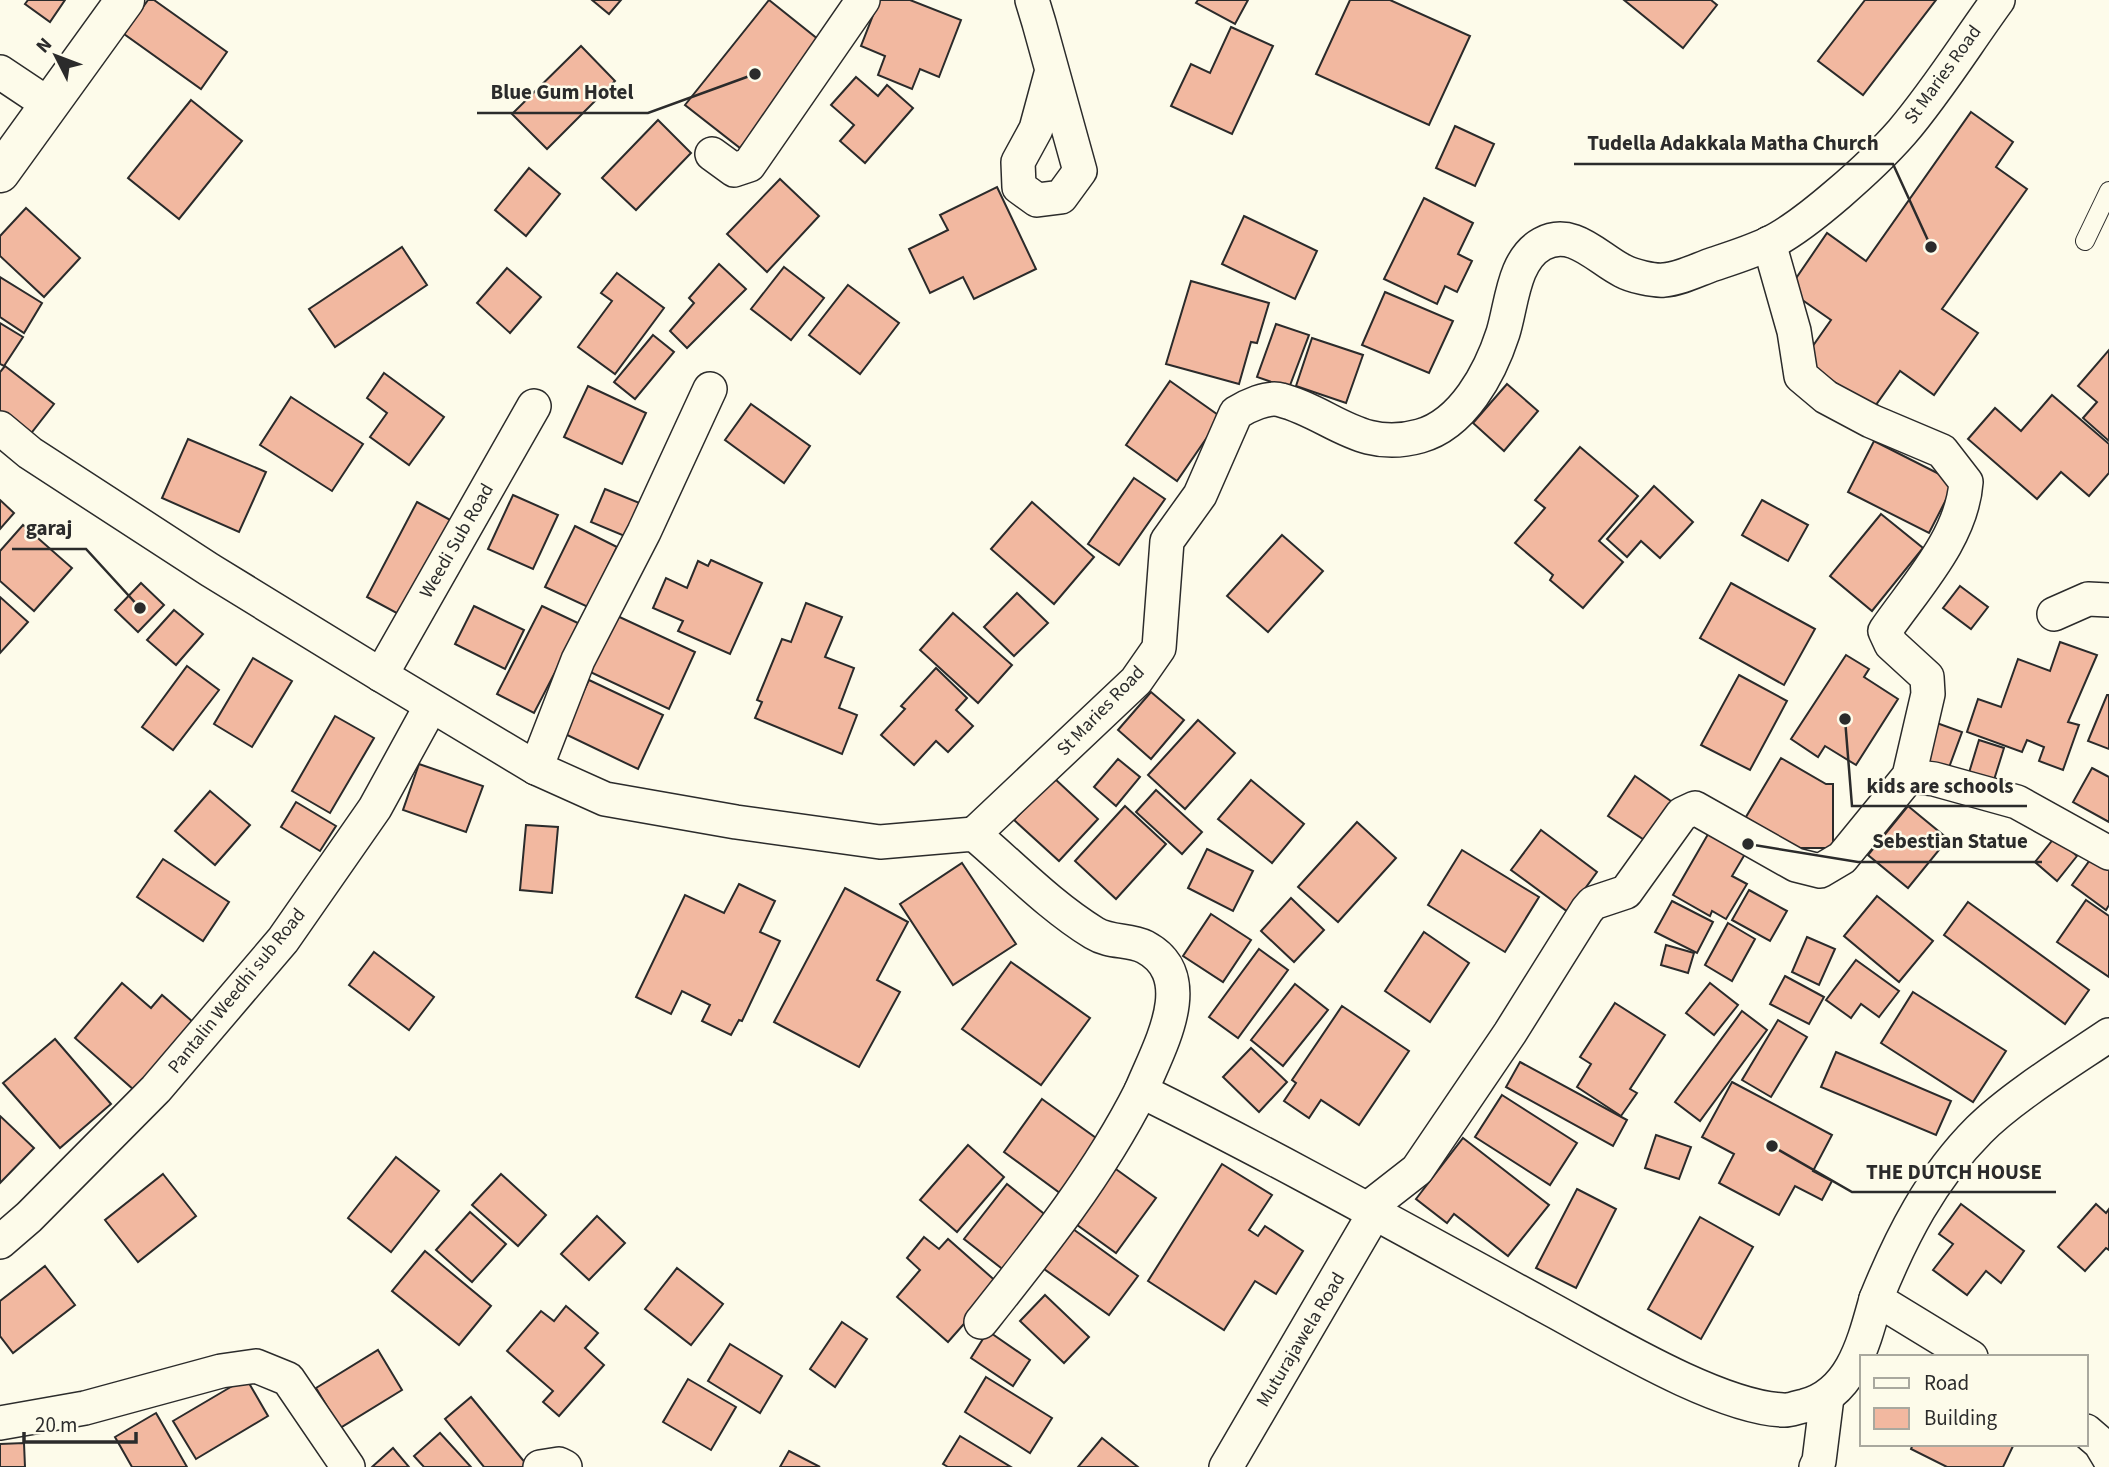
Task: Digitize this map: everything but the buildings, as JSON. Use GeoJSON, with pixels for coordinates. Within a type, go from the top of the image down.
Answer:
{"type":"FeatureCollection","features":[{"type":"Feature","properties":{"kind":"main road"},"geometry":{"type":"LineString","coordinates":[[0,173],[125,0]]}},
{"type":"Feature","properties":{"kind":"street"},"geometry":{"type":"LineString","coordinates":[[712,154],[734,170],[749,165],[863,0]]}},
{"type":"Feature","properties":{"kind":"street"},"geometry":{"type":"LineString","coordinates":[[1032,0],[1052,70]]}},
{"type":"Feature","properties":{"kind":"street","name":"St Maries Road"},"geometry":{"type":"LineString","coordinates":[[974,834],[1136,681],[1159,648],[1167,541],[1200,495],[1224,435],[1236,413],[1247,406],[1279,399],[1346,430],[1393,442],[1423,435],[1451,419],[1472,396],[1502,335],[1520,271],[1531,252],[1545,243],[1560,239],[1593,250],[1624,272],[1664,280],[1769,243],[1795,227],[1866,169],[1902,132],[1998,0]]}},
{"type":"Feature","properties":{"kind":"street"},"geometry":{"type":"LineString","coordinates":[[0,72],[48,104]]}},
{"type":"Feature","properties":{"kind":"street"},"geometry":{"type":"LineString","coordinates":[[1371,1211],[1417,1170],[1510,1033],[1592,903],[1626,892],[1682,814],[1695,808],[1796,865],[1820,871],[1842,858],[1909,776],[1928,694],[1927,677],[1891,644],[1885,631],[1947,540],[1964,505],[1966,482],[1942,451],[1871,421],[1826,397],[1801,376],[1794,331],[1769,243]]}},
{"type":"Feature","properties":{"kind":"street"},"geometry":{"type":"LineString","coordinates":[[536,768],[579,660],[644,532],[710,389]]}},
{"type":"Feature","properties":{"kind":"street","name":"Weedi Sub Road"},"geometry":{"type":"LineString","coordinates":[[381,675],[534,406]]}},
{"type":"Feature","properties":{"kind":"street"},"geometry":{"type":"LineString","coordinates":[[0,429],[30,453],[210,570],[536,768],[605,799],[736,822],[880,842],[974,834],[1070,916],[1109,941],[1143,946],[1158,957],[1171,975],[1173,1009],[1142,1091],[1115,1142],[1076,1202],[981,1322]]}},
{"type":"Feature","properties":{"kind":"street"},"geometry":{"type":"LineString","coordinates":[[2054,614],[2088,599],[2109,600]]}},
{"type":"Feature","properties":{"kind":"street","name":"Pantalin Weedhi sub Road"},"geometry":{"type":"LineString","coordinates":[[0,1242],[29,1217],[156,1088],[283,940],[375,808],[431,706]]}},
{"type":"Feature","properties":{"kind":"street"},"geometry":{"type":"LineString","coordinates":[[1909,776],[1934,779],[2017,802],[2109,853]]}},
{"type":"Feature","properties":{"kind":"street"},"geometry":{"type":"LineString","coordinates":[[1142,1091],[1266,1153],[1612,1342],[1721,1396],[1784,1411],[1827,1397],[1844,1382],[1865,1341],[1876,1299],[1892,1259],[1925,1197],[1979,1129],[2109,1035]]}},
{"type":"Feature","properties":{"kind":"street","name":"Muturajawela Road"},"geometry":{"type":"LineString","coordinates":[[1226,1467],[1371,1211]]}},
{"type":"Feature","properties":{"kind":"street"},"geometry":{"type":"LineString","coordinates":[[1876,1299],[1968,1355]]}},
{"type":"Feature","properties":{"kind":"street"},"geometry":{"type":"LineString","coordinates":[[0,1423],[85,1408],[221,1371],[256,1366],[288,1379],[341,1465]]}},
{"type":"Feature","properties":{"kind":"street"},"geometry":{"type":"LineString","coordinates":[[1815,1467],[1819,1461],[1827,1397]]}},
{"type":"Feature","properties":{"kind":"street"},"geometry":{"type":"LineString","coordinates":[[2088,1433],[2100,1443],[2109,1458]]}},
{"type":"Feature","properties":{"kind":"street"},"geometry":{"type":"LineString","coordinates":[[540,1467],[559,1464],[565,1467]]}},
{"type":"Feature","properties":{"kind":"lane"},"geometry":{"type":"LineString","coordinates":[[2085,242],[2109,191]]}},
{"type":"Feature","properties":{"kind":"place","name":"Blue Gum Hotel"},"geometry":{"type":"Point","coordinates":[755,74]}},
{"type":"Feature","properties":{"kind":"place","name":"Tudella Adakkala Matha Church"},"geometry":{"type":"Point","coordinates":[1931,247]}},
{"type":"Feature","properties":{"kind":"place","name":"garaj"},"geometry":{"type":"Point","coordinates":[140,608]}},
{"type":"Feature","properties":{"kind":"place","name":"kids are schools"},"geometry":{"type":"Point","coordinates":[1845,719]}},
{"type":"Feature","properties":{"kind":"place","name":"Sebestian Statue"},"geometry":{"type":"Point","coordinates":[1748,844]}},
{"type":"Feature","properties":{"kind":"place","name":"THE DUTCH HOUSE"},"geometry":{"type":"Point","coordinates":[1772,1146]}}]}
